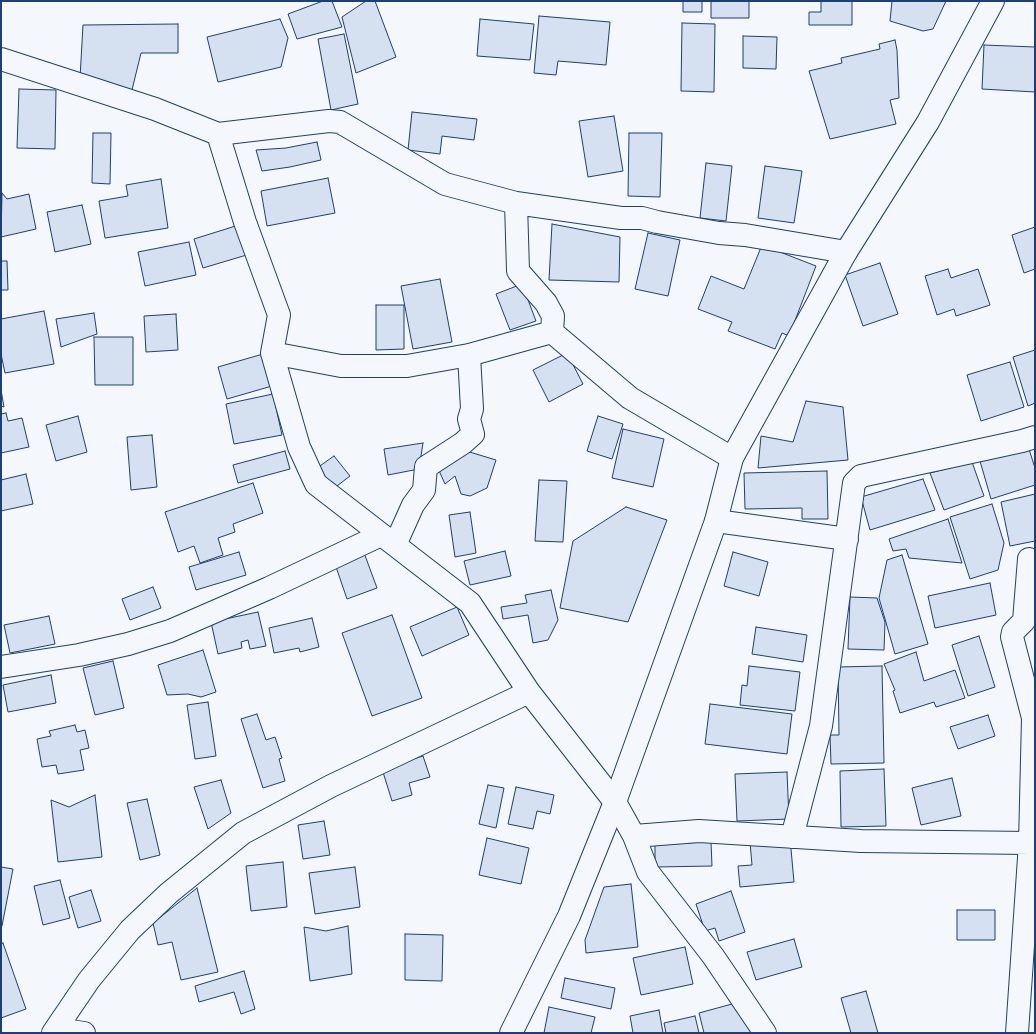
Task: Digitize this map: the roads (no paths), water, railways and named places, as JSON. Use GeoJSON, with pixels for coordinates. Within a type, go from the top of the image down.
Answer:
{"type":"FeatureCollection","features":[{"type":"Feature","properties":{"kind":"street"},"geometry":{"type":"LineString","coordinates":[[511,1033],[569,916],[615,802],[716,521],[732,458],[846,252],[928,122],[993,1]]}},
{"type":"Feature","properties":{"kind":"street"},"geometry":{"type":"LineString","coordinates":[[1,59],[155,109],[218,134],[329,121],[340,122],[445,184],[516,203],[621,218],[642,218],[719,233],[745,235],[846,252]]}},
{"type":"Feature","properties":{"kind":"street"},"geometry":{"type":"LineString","coordinates":[[218,134],[245,222],[279,315],[272,353],[299,446],[316,484],[470,603],[529,692],[615,802],[634,836],[648,872],[713,956],[765,1033]]}},
{"type":"Feature","properties":{"kind":"street"},"geometry":{"type":"LineString","coordinates":[[516,203],[518,271],[546,302],[553,316],[552,332]]}},
{"type":"Feature","properties":{"kind":"street"},"geometry":{"type":"LineString","coordinates":[[552,332],[630,398],[732,458]]}},
{"type":"Feature","properties":{"kind":"street"},"geometry":{"type":"LineString","coordinates":[[272,353],[341,366],[407,366],[469,355],[552,332]]}},
{"type":"Feature","properties":{"kind":"street"},"geometry":{"type":"LineString","coordinates":[[1,667],[93,652],[128,644],[170,631],[269,588],[388,540],[424,490],[426,467],[463,443],[473,434],[469,419],[472,409],[469,355]]}},
{"type":"Feature","properties":{"kind":"street"},"geometry":{"type":"LineString","coordinates":[[792,837],[821,726],[854,483],[861,476],[1035,437]]}},
{"type":"Feature","properties":{"kind":"street"},"geometry":{"type":"LineString","coordinates":[[716,521],[847,539]]}},
{"type":"Feature","properties":{"kind":"street"},"geometry":{"type":"LineString","coordinates":[[1017,1033],[1030,843],[1032,714],[1012,637],[1013,632],[1024,621],[1029,559]]}},
{"type":"Feature","properties":{"kind":"street"},"geometry":{"type":"LineString","coordinates":[[84,1033],[55,1031],[89,980],[130,930],[169,893],[244,833],[330,786],[529,692]]}},
{"type":"Feature","properties":{"kind":"street"},"geometry":{"type":"LineString","coordinates":[[634,836],[699,831],[862,841],[1030,843]]}}]}
